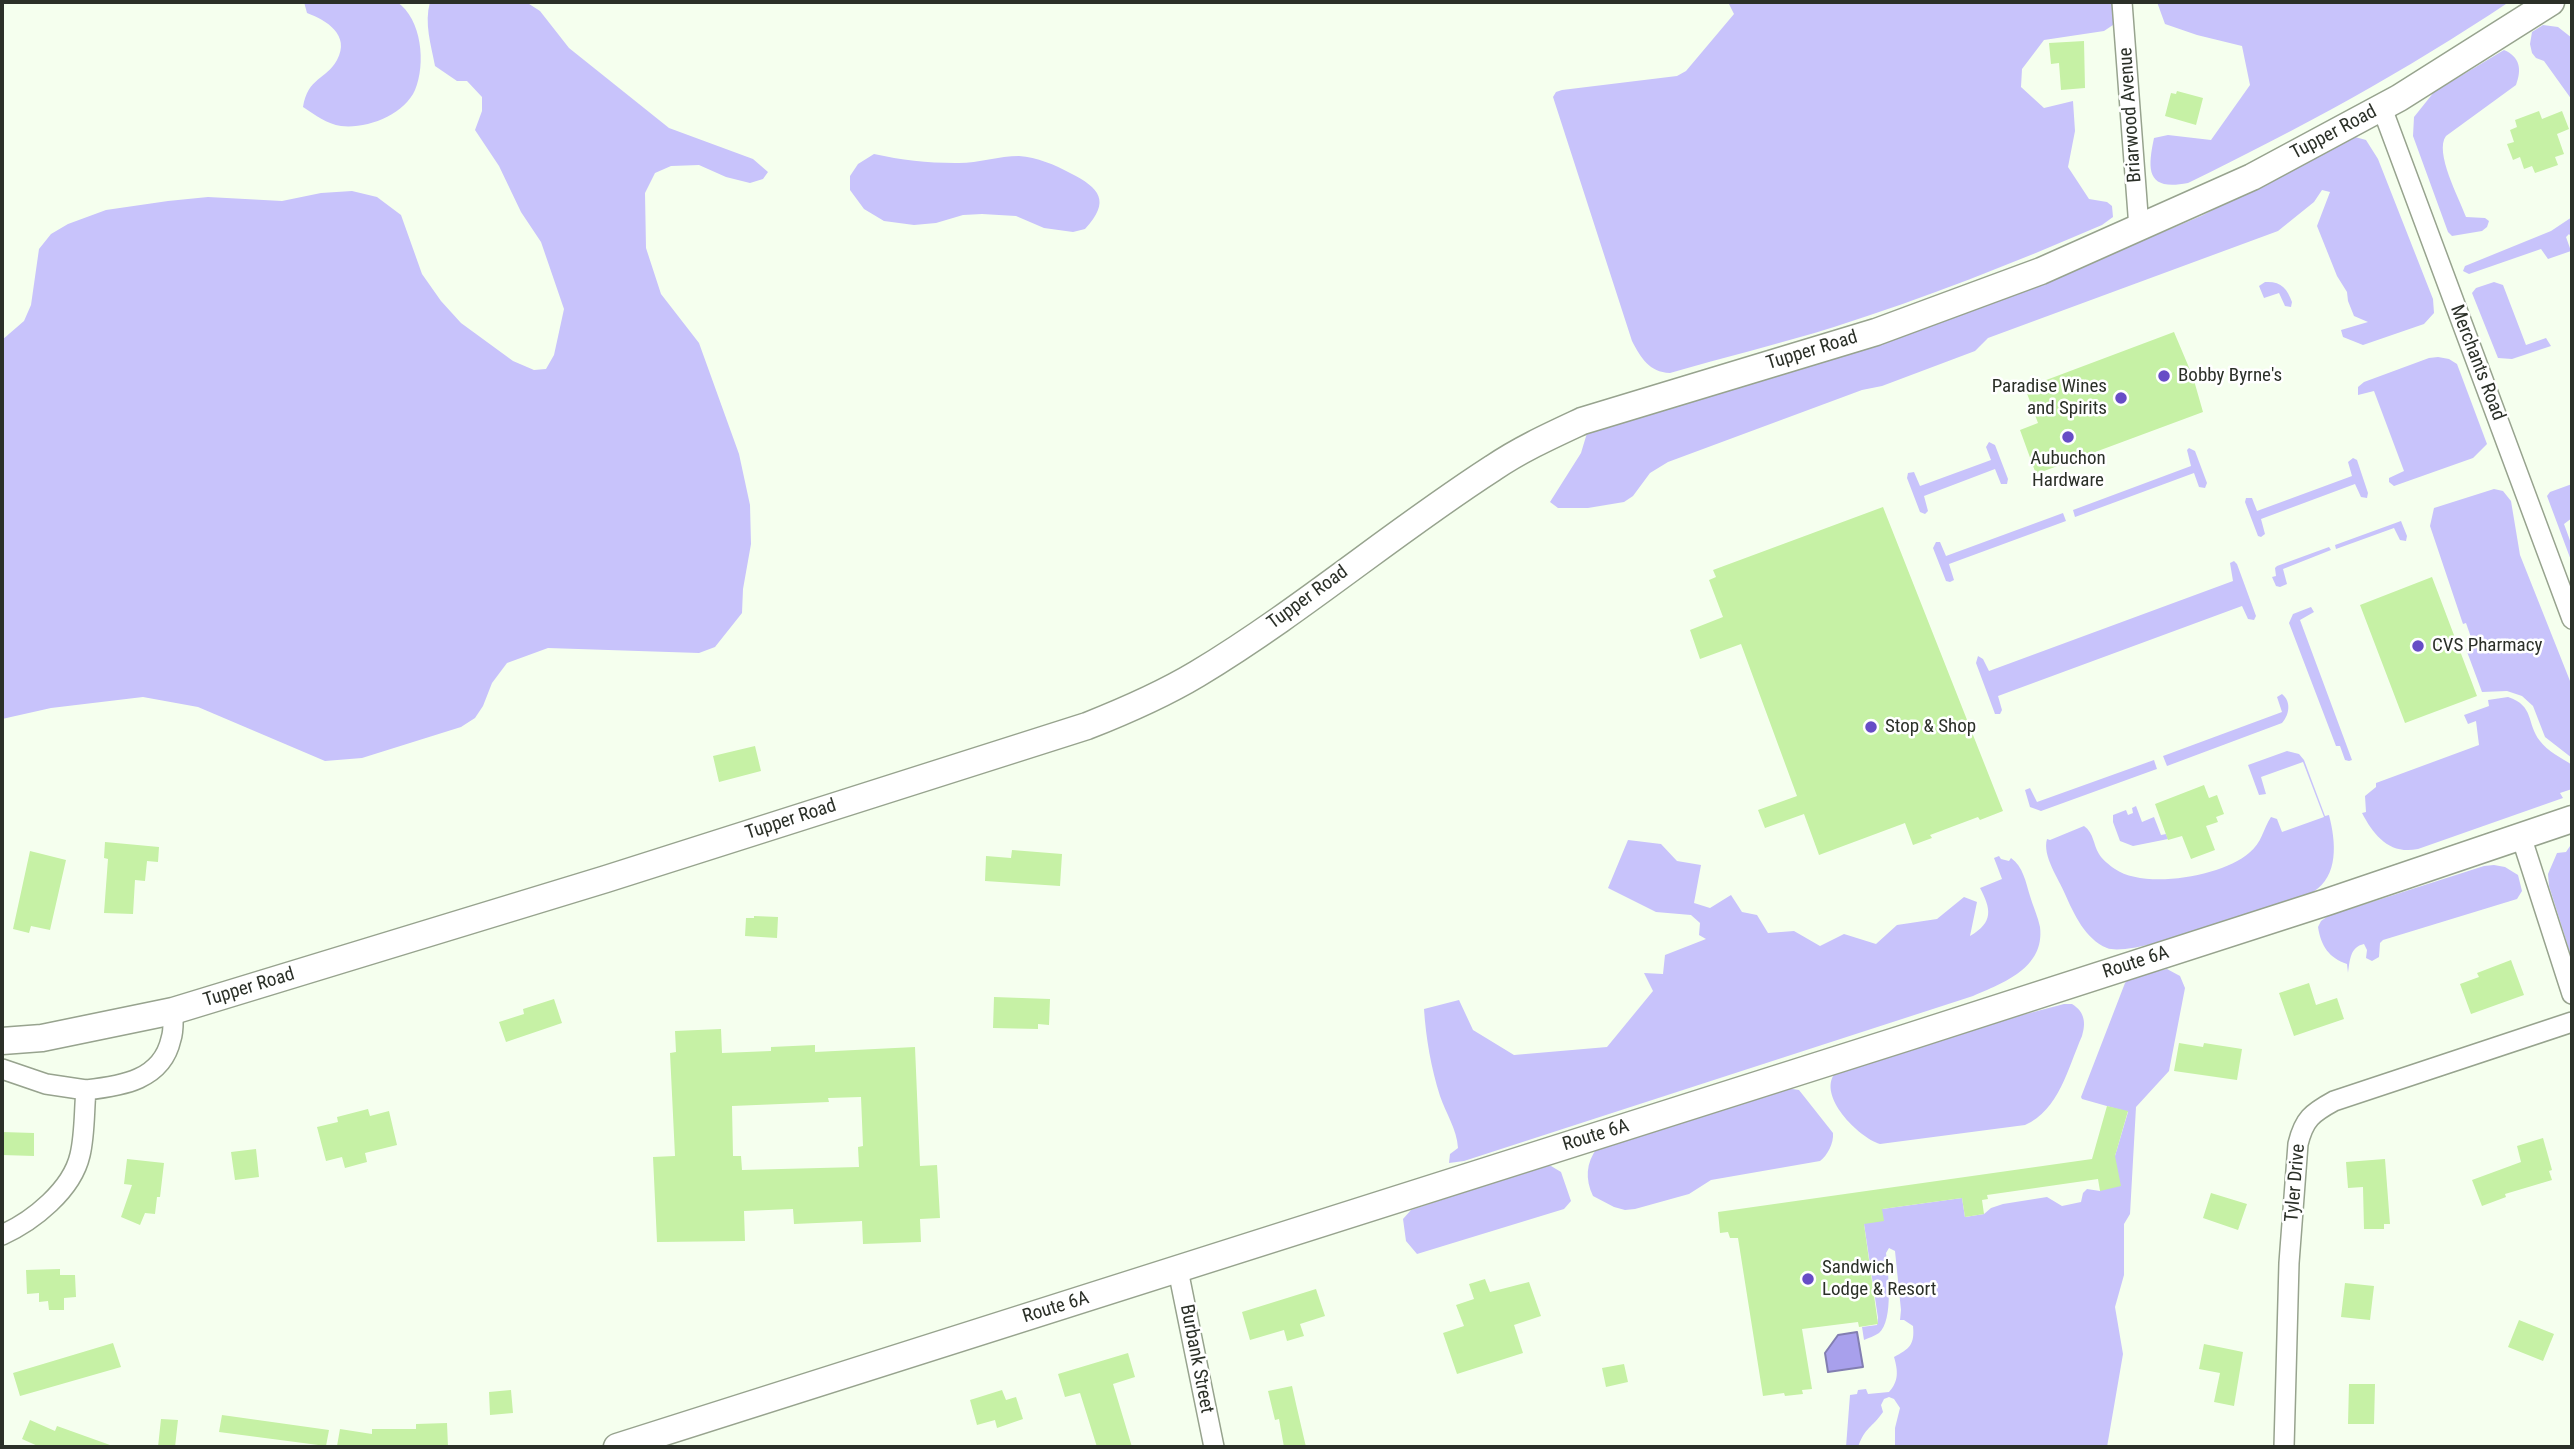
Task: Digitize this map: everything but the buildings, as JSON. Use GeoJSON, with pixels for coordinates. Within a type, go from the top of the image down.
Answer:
{"type":"FeatureCollection","features":[{"type":"Feature","properties":{"kind":"main road","name":"Tupper Road"},"geometry":{"type":"LineString","coordinates":[[2,1041],[41,1038],[173,1011],[1087,726],[1142,704],[1231,653],[1494,467],[1537,442],[1582,421],[1876,332],[2042,271],[2252,177],[2382,108],[2551,2]]}},
{"type":"Feature","properties":{"kind":"main road","name":"Route 6A"},"geometry":{"type":"LineString","coordinates":[[617,1447],[2327,902],[2572,819]]}},
{"type":"Feature","properties":{"kind":"street","name":"Briarwood Avenue"},"geometry":{"type":"LineString","coordinates":[[2122,2],[2139,228]]}},
{"type":"Feature","properties":{"kind":"street","name":"Merchants Road"},"geometry":{"type":"LineString","coordinates":[[2382,108],[2572,619]]}},
{"type":"Feature","properties":{"kind":"street"},"geometry":{"type":"LineString","coordinates":[[2521,835],[2572,994]]}},
{"type":"Feature","properties":{"kind":"street"},"geometry":{"type":"LineString","coordinates":[[2,1069],[46,1084],[86,1090],[119,1087],[142,1079],[162,1061],[172,1039],[173,1011]]}},
{"type":"Feature","properties":{"kind":"street","name":"Tyler Drive"},"geometry":{"type":"LineString","coordinates":[[2284,1447],[2288,1263],[2298,1144],[2302,1126],[2314,1112],[2334,1101],[2572,1022]]}},
{"type":"Feature","properties":{"kind":"street"},"geometry":{"type":"LineString","coordinates":[[2,1235],[27,1220],[62,1191],[72,1174],[80,1156],[86,1090]]}},
{"type":"Feature","properties":{"kind":"street","name":"Burbank Street"},"geometry":{"type":"LineString","coordinates":[[1178,1270],[1214,1447]]}},
{"type":"Feature","properties":{"kind":"shaded area"},"geometry":{"type":"Polygon","coordinates":[[[304,2],[397,2],[412,19],[417,30],[421,55],[418,79],[410,99],[384,118],[373,123],[351,126],[331,123],[303,107],[305,97],[313,84],[333,67],[341,51],[339,36],[329,24],[307,13],[304,2]]]}},
{"type":"Feature","properties":{"kind":"shaded area"},"geometry":{"type":"Polygon","coordinates":[[[430,2],[526,2],[540,11],[569,48],[669,128],[753,159],[768,172],[763,179],[750,183],[726,177],[699,165],[671,166],[655,173],[645,193],[646,248],[661,294],[699,343],[739,454],[750,505],[751,544],[743,589],[742,613],[715,647],[699,653],[548,648],[507,663],[492,683],[475,718],[461,727],[362,758],[325,761],[198,707],[143,697],[51,708],[2,719],[2,340],[24,321],[31,305],[39,249],[51,234],[68,224],[106,210],[168,201],[208,197],[282,201],[321,193],[352,191],[377,197],[401,215],[422,274],[461,323],[513,361],[534,370],[546,369],[554,355],[564,309],[541,242],[521,212],[499,166],[475,130],[482,111],[482,97],[467,81],[457,81],[435,66],[428,26],[430,2]]]}},
{"type":"Feature","properties":{"kind":"shaded area"},"geometry":{"type":"Polygon","coordinates":[[[1728,2],[2115,2],[2116,23],[2104,31],[2044,40],[2022,69],[2021,87],[2044,108],[2073,101],[2075,131],[2068,167],[2089,199],[2107,202],[2112,206],[2113,217],[2102,225],[2003,266],[1868,316],[1670,373],[1656,370],[1642,358],[1632,341],[1553,97],[1556,92],[1562,90],[1677,76],[1686,71],[1734,14],[1728,2]]]}},
{"type":"Feature","properties":{"kind":"shaded area"},"geometry":{"type":"Polygon","coordinates":[[[2157,2],[2509,2],[2391,76],[2312,120],[2188,183],[2174,185],[2157,181],[2153,176],[2151,160],[2154,138],[2168,135],[2211,140],[2250,85],[2242,46],[2165,24],[2157,2]]]}},
{"type":"Feature","properties":{"kind":"shaded area"},"geometry":{"type":"Polygon","coordinates":[[[2543,25],[2558,27],[2572,38],[2572,100],[2544,61],[2532,53],[2532,32],[2543,25]]]}},
{"type":"Feature","properties":{"kind":"shaded area"},"geometry":{"type":"Polygon","coordinates":[[[2504,50],[2513,56],[2518,64],[2516,85],[2446,136],[2443,143],[2445,164],[2466,217],[2485,218],[2489,221],[2482,231],[2452,236],[2448,232],[2413,136],[2414,117],[2434,92],[2504,50]]]}},
{"type":"Feature","properties":{"kind":"shaded area"},"geometry":{"type":"Polygon","coordinates":[[[2355,137],[2366,140],[2378,159],[2433,299],[2434,313],[2424,324],[2363,345],[2343,337],[2341,330],[2368,322],[2354,316],[2347,292],[2337,276],[2317,226],[2330,192],[2322,190],[2314,202],[2278,231],[1988,338],[1975,351],[1668,462],[1650,473],[1633,496],[1624,502],[1588,508],[1558,508],[1550,502],[1581,453],[1587,433],[1871,346],[2070,271],[2201,216],[2355,137]]]}},
{"type":"Feature","properties":{"kind":"shaded area"},"geometry":{"type":"Polygon","coordinates":[[[874,154],[945,163],[1011,156],[1032,158],[1058,167],[1089,184],[1095,190],[1100,203],[1098,211],[1085,229],[1073,232],[1044,228],[1016,216],[982,214],[914,225],[884,221],[864,209],[850,190],[850,176],[858,164],[874,154]]]}},
{"type":"Feature","properties":{"kind":"shaded area"},"geometry":{"type":"Polygon","coordinates":[[[2572,217],[2572,238],[2569,234],[2566,237],[2571,251],[2548,259],[2541,249],[2469,274],[2463,271],[2465,266],[2551,231],[2572,217]]]}},
{"type":"Feature","properties":{"kind":"shaded area"},"geometry":{"type":"Polygon","coordinates":[[[2265,282],[2283,286],[2292,302],[2291,307],[2285,306],[2279,293],[2264,298],[2259,286],[2265,282]]]}},
{"type":"Feature","properties":{"kind":"shaded area"},"geometry":{"type":"Polygon","coordinates":[[[2494,282],[2503,285],[2526,345],[2546,338],[2551,346],[2512,359],[2498,358],[2472,293],[2476,288],[2494,282]]]}},
{"type":"Feature","properties":{"kind":"shaded area"},"geometry":{"type":"Polygon","coordinates":[[[2438,357],[2457,364],[2487,444],[2473,458],[2394,486],[2389,482],[2389,478],[2404,471],[2374,391],[2358,395],[2358,387],[2364,382],[2438,357]]]}},
{"type":"Feature","properties":{"kind":"shaded area"},"geometry":{"type":"Polygon","coordinates":[[[1989,442],[1995,445],[2008,479],[2007,484],[2001,484],[1995,469],[1924,496],[1928,511],[1925,514],[1920,512],[1907,478],[1908,473],[1914,472],[1920,486],[1991,460],[1986,447],[1989,442]]]}},
{"type":"Feature","properties":{"kind":"shaded area"},"geometry":{"type":"Polygon","coordinates":[[[2189,448],[2195,451],[2207,483],[2205,488],[2199,487],[2194,473],[2075,517],[2073,510],[2191,466],[2187,450],[2189,448]]]}},
{"type":"Feature","properties":{"kind":"shaded area"},"geometry":{"type":"Polygon","coordinates":[[[2353,458],[2357,460],[2368,493],[2367,498],[2361,497],[2355,484],[2261,519],[2265,534],[2258,536],[2245,502],[2246,498],[2252,498],[2257,511],[2352,476],[2348,462],[2353,458]]]}},
{"type":"Feature","properties":{"kind":"shaded area"},"geometry":{"type":"Polygon","coordinates":[[[2572,484],[2572,518],[2564,524],[2572,546],[2572,563],[2547,496],[2550,492],[2572,484]]]}},
{"type":"Feature","properties":{"kind":"shaded area"},"geometry":{"type":"Polygon","coordinates":[[[2494,489],[2503,491],[2511,501],[2520,555],[2572,686],[2572,758],[2545,737],[2533,706],[2522,696],[2507,691],[2482,692],[2466,649],[2474,646],[2466,623],[2463,624],[2430,526],[2434,508],[2494,489]]]}},
{"type":"Feature","properties":{"kind":"shaded area"},"geometry":{"type":"Polygon","coordinates":[[[2063,513],[2066,521],[1949,564],[1954,580],[1946,581],[1933,548],[1936,542],[1940,542],[1946,556],[2063,513]]]}},
{"type":"Feature","properties":{"kind":"shaded area"},"geometry":{"type":"Polygon","coordinates":[[[2401,521],[2407,536],[2406,541],[2400,540],[2394,528],[2336,549],[2335,545],[2401,521]]]}},
{"type":"Feature","properties":{"kind":"shaded area"},"geometry":{"type":"Polygon","coordinates":[[[2329,547],[2331,550],[2283,569],[2287,584],[2276,586],[2272,577],[2276,576],[2277,566],[2329,547]]]}},
{"type":"Feature","properties":{"kind":"shaded area"},"geometry":{"type":"Polygon","coordinates":[[[2234,561],[2256,616],[2254,620],[2248,619],[2242,606],[1998,696],[2002,710],[2000,714],[1995,714],[1976,663],[1978,656],[1983,659],[1989,671],[2233,581],[2230,563],[2234,561]]]}},
{"type":"Feature","properties":{"kind":"shaded area"},"geometry":{"type":"Polygon","coordinates":[[[2311,607],[2314,612],[2300,620],[2352,760],[2349,761],[2345,760],[2340,746],[2336,746],[2289,623],[2293,614],[2311,607]]]}},
{"type":"Feature","properties":{"kind":"shaded area"},"geometry":{"type":"Polygon","coordinates":[[[2282,694],[2287,700],[2288,708],[2282,723],[2167,766],[2163,756],[2282,712],[2277,697],[2282,694]]]}},
{"type":"Feature","properties":{"kind":"shaded area"},"geometry":{"type":"Polygon","coordinates":[[[2508,697],[2526,710],[2543,745],[2572,765],[2572,789],[2560,793],[2563,798],[2418,849],[2399,849],[2384,842],[2362,813],[2366,812],[2365,796],[2376,787],[2376,783],[2479,745],[2476,721],[2468,724],[2464,715],[2489,706],[2488,700],[2508,697]]]}},
{"type":"Feature","properties":{"kind":"shaded area"},"geometry":{"type":"Polygon","coordinates":[[[2287,751],[2299,754],[2304,760],[2325,816],[2329,815],[2333,858],[2327,877],[2321,885],[2313,892],[2240,918],[2145,946],[2107,948],[2092,939],[2076,918],[2052,867],[2047,853],[2047,839],[2084,826],[2092,835],[2099,854],[2108,864],[2128,875],[2145,879],[2184,878],[2221,868],[2237,861],[2253,849],[2271,817],[2277,819],[2282,832],[2324,817],[2303,762],[2261,777],[2266,794],[2259,795],[2248,765],[2287,751]]]}},
{"type":"Feature","properties":{"kind":"shaded area"},"geometry":{"type":"Polygon","coordinates":[[[2154,760],[2157,769],[2041,811],[2030,807],[2025,790],[2030,788],[2037,802],[2154,760]]]}},
{"type":"Feature","properties":{"kind":"shaded area"},"geometry":{"type":"Polygon","coordinates":[[[2136,806],[2142,822],[2154,817],[2161,835],[2166,834],[2168,839],[2133,846],[2120,841],[2113,815],[2126,810],[2128,815],[2133,813],[2132,808],[2136,806]]]}},
{"type":"Feature","properties":{"kind":"shaded area"},"geometry":{"type":"Polygon","coordinates":[[[1628,840],[1661,844],[1677,861],[1701,865],[1694,903],[1710,908],[1731,895],[1742,912],[1757,915],[1768,933],[1794,931],[1820,946],[1844,934],[1876,944],[1897,925],[1937,919],[1964,897],[1977,902],[1970,936],[1987,920],[1988,909],[1980,888],[2002,879],[1994,858],[1999,856],[2009,861],[2011,858],[2018,865],[2025,880],[2040,927],[2040,941],[2036,953],[2020,972],[1973,996],[1464,1161],[1449,1163],[1450,1154],[1458,1148],[1457,1141],[1434,1074],[1424,1009],[1459,1000],[1473,1030],[1514,1055],[1607,1047],[1653,991],[1644,973],[1663,974],[1665,955],[1706,939],[1699,935],[1700,923],[1691,915],[1656,912],[1608,888],[1628,840]]]}},
{"type":"Feature","properties":{"kind":"shaded area"},"geometry":{"type":"Polygon","coordinates":[[[2572,843],[2572,959],[2549,886],[2548,874],[2557,853],[2566,852],[2572,843]]]}},
{"type":"Feature","properties":{"kind":"shaded area"},"geometry":{"type":"Polygon","coordinates":[[[2494,865],[2505,867],[2518,875],[2522,891],[2517,899],[2383,940],[2380,943],[2379,957],[2372,961],[2366,958],[2367,950],[2364,944],[2359,946],[2352,955],[2348,973],[2347,964],[2331,955],[2321,940],[2318,927],[2328,916],[2494,865]]]}},
{"type":"Feature","properties":{"kind":"shaded area"},"geometry":{"type":"Polygon","coordinates":[[[2167,969],[2180,976],[2185,988],[2169,1071],[2136,1107],[2130,1214],[2124,1224],[2124,1275],[2115,1307],[2123,1354],[2107,1447],[1895,1447],[1895,1428],[1900,1408],[1894,1399],[1889,1397],[1884,1399],[1881,1405],[1883,1412],[1866,1431],[1858,1447],[1846,1447],[1850,1395],[1866,1389],[1868,1394],[1889,1392],[1897,1376],[1894,1357],[1907,1349],[1913,1338],[1913,1326],[1900,1320],[1895,1251],[1889,1248],[1886,1253],[1889,1295],[1887,1318],[1879,1333],[1864,1340],[1862,1327],[1877,1325],[1878,1318],[1864,1224],[1882,1209],[1962,1198],[1965,1217],[1984,1214],[2003,1204],[2047,1197],[2062,1206],[2081,1202],[2087,1189],[2100,1191],[2109,1176],[2128,1112],[2081,1097],[2125,983],[2129,978],[2167,969]]]}},
{"type":"Feature","properties":{"kind":"shaded area"},"geometry":{"type":"Polygon","coordinates":[[[2072,1004],[2082,1014],[2082,1036],[2054,1099],[2037,1118],[2025,1125],[1880,1144],[1851,1125],[1831,1093],[1831,1082],[1835,1073],[1973,1028],[2072,1004]]]}},
{"type":"Feature","properties":{"kind":"shaded area"},"geometry":{"type":"Polygon","coordinates":[[[1786,1088],[1799,1090],[1833,1133],[1830,1149],[1820,1161],[1711,1180],[1689,1194],[1635,1209],[1614,1207],[1593,1196],[1588,1171],[1597,1148],[1786,1088]]]}},
{"type":"Feature","properties":{"kind":"shaded area"},"geometry":{"type":"Polygon","coordinates":[[[1543,1166],[1551,1166],[1561,1172],[1571,1201],[1564,1209],[1417,1254],[1406,1241],[1403,1219],[1411,1210],[1543,1166]]]}},
{"type":"Feature","properties":{"kind":"shaded area"},"geometry":{"type":"Polygon","coordinates":[[[1857,1332],[1863,1367],[1828,1372],[1825,1353],[1838,1335],[1857,1332]]]}},
{"type":"Feature","properties":{"kind":"place","name":"Bobby Byrne's"},"geometry":{"type":"Point","coordinates":[2164,376]}},
{"type":"Feature","properties":{"kind":"place","name":"Paradise Wines and Spirits"},"geometry":{"type":"Point","coordinates":[2121,398]}},
{"type":"Feature","properties":{"kind":"place","name":"Aubuchon Hardware"},"geometry":{"type":"Point","coordinates":[2068,437]}},
{"type":"Feature","properties":{"kind":"place","name":"CVS Pharmacy"},"geometry":{"type":"Point","coordinates":[2418,646]}},
{"type":"Feature","properties":{"kind":"place","name":"Stop & Shop"},"geometry":{"type":"Point","coordinates":[1871,727]}},
{"type":"Feature","properties":{"kind":"place","name":"Sandwich Lodge & Resort"},"geometry":{"type":"Point","coordinates":[1808,1279]}}]}
